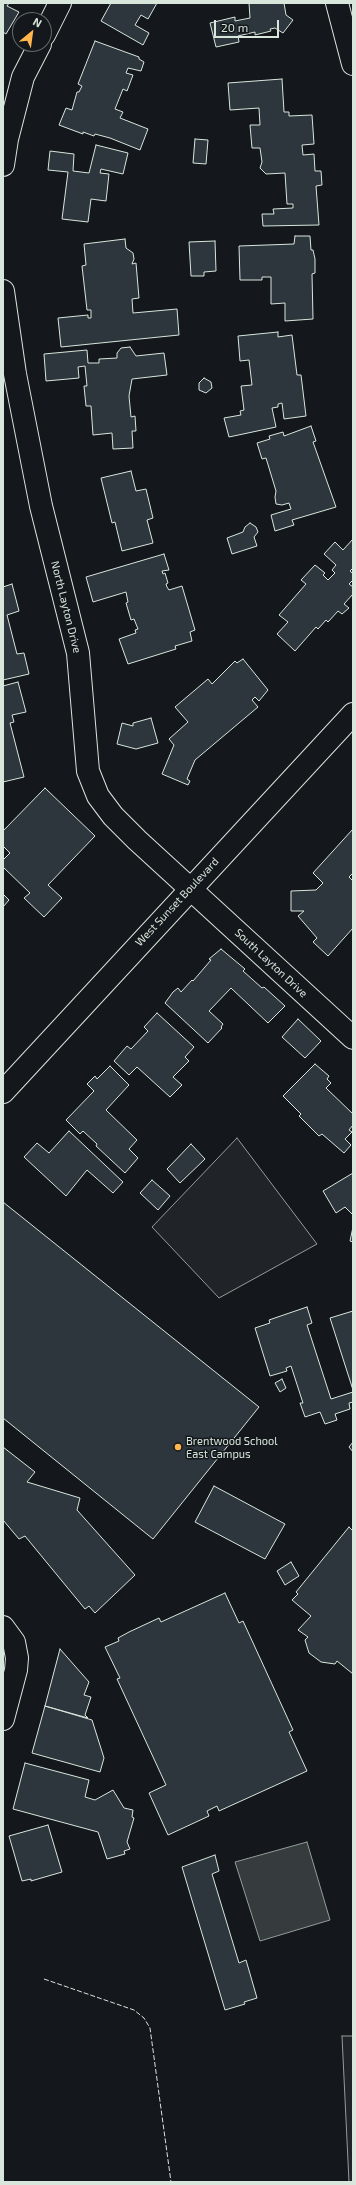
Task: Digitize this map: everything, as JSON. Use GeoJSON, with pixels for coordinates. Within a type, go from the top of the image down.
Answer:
{"type":"FeatureCollection","features":[{"type":"Feature","properties":{"kind":"street"},"geometry":{"type":"LineString","coordinates":[[52,19],[60,3]]}},
{"type":"Feature","properties":{"kind":"street"},"geometry":{"type":"LineString","coordinates":[[337,3],[353,64]]}},
{"type":"Feature","properties":{"kind":"street"},"geometry":{"type":"LineString","coordinates":[[3,165],[7,138],[23,77],[36,52]]}},
{"type":"Feature","properties":{"kind":"street","name":"North Layton Drive"},"geometry":{"type":"LineString","coordinates":[[3,291],[15,374],[41,506],[78,653],[88,771],[98,796],[113,816],[190,888]]}},
{"type":"Feature","properties":{"kind":"street","name":"West Sunset Boulevard"},"geometry":{"type":"LineString","coordinates":[[3,1092],[190,888],[353,714]]}},
{"type":"Feature","properties":{"kind":"street","name":"South Layton Drive"},"geometry":{"type":"LineString","coordinates":[[190,888],[353,1038]]}},
{"type":"Feature","properties":{"kind":"street"},"geometry":{"type":"LineString","coordinates":[[3,1627],[14,1642],[17,1658],[16,1670],[3,1719]]}},
{"type":"Feature","properties":{"kind":"shaded area"},"geometry":{"type":"Polygon","coordinates":[[[237,1138],[317,1244],[219,1298],[152,1227],[237,1138]]]}},
{"type":"Feature","properties":{"kind":"shaded area"},"geometry":{"type":"Polygon","coordinates":[[[307,1842],[330,1920],[260,1941],[235,1862],[307,1842]]]}},
{"type":"Feature","properties":{"kind":"shaded area"},"geometry":{"type":"Polygon","coordinates":[[[342,2036],[353,2036],[353,2182],[349,2182],[342,2036]]]}},
{"type":"Feature","properties":{"kind":"building"},"geometry":{"type":"Polygon","coordinates":[[[3,3],[9,3],[7,6],[19,12],[12,12],[12,24],[6,34],[3,32],[3,3]]]}},
{"type":"Feature","properties":{"kind":"building"},"geometry":{"type":"Polygon","coordinates":[[[111,3],[157,3],[148,19],[141,15],[135,25],[149,33],[143,45],[101,21],[111,3]]]}},
{"type":"Feature","properties":{"kind":"building"},"geometry":{"type":"Polygon","coordinates":[[[249,3],[284,3],[286,15],[293,20],[283,33],[275,28],[270,29],[271,31],[255,35],[255,32],[238,36],[239,42],[216,47],[210,23],[235,17],[235,21],[250,18],[249,3]]]}},
{"type":"Feature","properties":{"kind":"building"},"geometry":{"type":"Polygon","coordinates":[[[95,41],[139,57],[139,59],[144,62],[141,71],[128,68],[126,73],[133,75],[127,91],[123,89],[115,109],[123,112],[120,118],[148,129],[140,150],[110,138],[95,134],[94,136],[83,132],[83,134],[59,125],[66,108],[72,110],[77,92],[79,92],[82,86],[78,84],[95,41]]]}},
{"type":"Feature","properties":{"kind":"building"},"geometry":{"type":"Polygon","coordinates":[[[282,79],[284,112],[289,112],[289,116],[312,115],[314,144],[302,145],[303,155],[314,154],[315,171],[321,171],[322,185],[316,186],[319,225],[263,226],[262,214],[274,214],[273,209],[293,208],[293,204],[287,204],[285,173],[266,174],[260,168],[262,162],[260,148],[252,148],[250,125],[260,125],[259,108],[230,110],[228,83],[282,79]]]}},
{"type":"Feature","properties":{"kind":"building"},"geometry":{"type":"Polygon","coordinates":[[[195,139],[208,140],[206,164],[193,163],[195,139]]]}},
{"type":"Feature","properties":{"kind":"building"},"geometry":{"type":"Polygon","coordinates":[[[96,145],[128,153],[123,174],[101,169],[100,173],[109,174],[106,201],[91,199],[88,222],[62,219],[68,172],[48,170],[50,151],[74,154],[73,171],[89,173],[96,145]]]}},
{"type":"Feature","properties":{"kind":"building"},"geometry":{"type":"Polygon","coordinates":[[[295,236],[310,236],[311,250],[313,250],[315,259],[315,273],[312,274],[313,319],[285,321],[285,303],[271,304],[271,277],[262,277],[262,280],[240,280],[239,246],[294,244],[295,236]]]}},
{"type":"Feature","properties":{"kind":"building"},"geometry":{"type":"Polygon","coordinates":[[[125,239],[126,248],[133,253],[134,259],[132,264],[136,263],[139,298],[132,299],[133,313],[177,309],[179,335],[61,347],[58,318],[88,315],[88,318],[91,318],[91,310],[87,310],[82,266],[86,265],[84,244],[125,239]]]}},
{"type":"Feature","properties":{"kind":"building"},"geometry":{"type":"Polygon","coordinates":[[[215,241],[216,271],[204,272],[204,276],[191,276],[189,242],[215,241]]]}},
{"type":"Feature","properties":{"kind":"building"},"geometry":{"type":"Polygon","coordinates":[[[278,332],[278,337],[292,335],[297,375],[301,375],[306,416],[284,419],[282,403],[278,404],[278,407],[272,408],[276,427],[229,437],[224,418],[241,415],[240,411],[244,410],[241,386],[252,385],[249,360],[240,361],[238,336],[278,332]]]}},
{"type":"Feature","properties":{"kind":"building"},"geometry":{"type":"Polygon","coordinates":[[[130,347],[136,356],[164,353],[167,375],[132,379],[129,396],[131,417],[135,416],[136,431],[132,431],[133,448],[113,449],[112,433],[93,435],[91,406],[86,406],[84,386],[87,386],[85,366],[78,367],[79,378],[46,381],[44,354],[87,350],[88,363],[99,363],[99,359],[117,358],[117,353],[121,348],[130,347]]]}},
{"type":"Feature","properties":{"kind":"building"},"geometry":{"type":"Polygon","coordinates":[[[204,378],[211,382],[212,388],[206,393],[199,390],[199,383],[204,378]]]}},
{"type":"Feature","properties":{"kind":"building"},"geometry":{"type":"Polygon","coordinates":[[[311,426],[316,441],[313,442],[336,507],[292,520],[294,525],[275,531],[271,515],[291,509],[289,503],[282,505],[276,504],[276,491],[266,458],[262,459],[257,443],[270,439],[269,436],[283,432],[284,436],[311,426]]]}},
{"type":"Feature","properties":{"kind":"building"},"geometry":{"type":"Polygon","coordinates":[[[131,471],[136,491],[146,489],[153,518],[147,520],[153,543],[122,551],[115,522],[112,523],[101,478],[131,471]]]}},
{"type":"Feature","properties":{"kind":"building"},"geometry":{"type":"Polygon","coordinates":[[[250,523],[256,527],[258,532],[254,537],[257,546],[232,554],[227,538],[243,532],[245,527],[250,523]]]}},
{"type":"Feature","properties":{"kind":"building"},"geometry":{"type":"Polygon","coordinates":[[[353,539],[353,568],[350,571],[353,574],[353,580],[349,584],[353,587],[353,594],[344,604],[349,608],[342,614],[338,611],[328,622],[326,620],[318,629],[316,627],[295,651],[277,634],[288,622],[279,615],[306,584],[301,580],[315,565],[325,573],[323,575],[328,580],[335,573],[332,570],[336,565],[324,554],[335,542],[343,550],[353,539]]]}},
{"type":"Feature","properties":{"kind":"building"},"geometry":{"type":"Polygon","coordinates":[[[164,554],[169,570],[162,571],[163,574],[165,573],[168,583],[166,584],[167,587],[169,590],[182,586],[195,630],[190,632],[192,641],[175,646],[176,649],[128,664],[119,639],[136,633],[135,630],[138,629],[134,619],[131,620],[126,603],[128,602],[126,592],[93,602],[86,577],[164,554]]]}},
{"type":"Feature","properties":{"kind":"building"},"geometry":{"type":"Polygon","coordinates":[[[12,584],[19,611],[7,615],[17,654],[24,653],[29,674],[3,680],[3,587],[12,584]]]}},
{"type":"Feature","properties":{"kind":"building"},"geometry":{"type":"Polygon","coordinates":[[[243,659],[268,690],[259,701],[255,697],[252,700],[258,707],[195,760],[187,779],[190,781],[188,785],[162,774],[174,745],[169,739],[188,722],[175,707],[208,679],[212,684],[235,661],[237,663],[243,659]]]}},
{"type":"Feature","properties":{"kind":"building"},"geometry":{"type":"Polygon","coordinates":[[[18,682],[26,712],[12,715],[14,722],[10,723],[24,777],[3,782],[3,686],[18,682]]]}},
{"type":"Feature","properties":{"kind":"building"},"geometry":{"type":"Polygon","coordinates":[[[151,718],[158,743],[136,749],[117,744],[122,723],[133,726],[133,723],[151,718]]]}},
{"type":"Feature","properties":{"kind":"building"},"geometry":{"type":"Polygon","coordinates":[[[45,788],[95,836],[48,885],[62,898],[44,917],[24,898],[30,893],[3,867],[3,860],[10,853],[3,846],[3,831],[45,788]]]}},
{"type":"Feature","properties":{"kind":"building"},"geometry":{"type":"Polygon","coordinates":[[[353,829],[353,873],[349,877],[353,881],[353,928],[328,956],[313,942],[317,938],[298,916],[304,911],[291,911],[291,891],[316,890],[323,883],[313,873],[353,829]]]}},
{"type":"Feature","properties":{"kind":"building"},"geometry":{"type":"Polygon","coordinates":[[[3,894],[9,900],[3,907],[3,894]]]}},
{"type":"Feature","properties":{"kind":"building"},"geometry":{"type":"Polygon","coordinates":[[[221,949],[245,969],[243,971],[262,988],[264,987],[285,1006],[268,1023],[231,988],[209,1011],[223,1024],[221,1027],[222,1028],[208,1043],[165,1003],[178,988],[181,992],[192,980],[193,981],[211,960],[209,959],[221,949]]]}},
{"type":"Feature","properties":{"kind":"building"},"geometry":{"type":"Polygon","coordinates":[[[157,1013],[194,1047],[185,1057],[189,1061],[173,1077],[182,1085],[170,1097],[137,1067],[129,1075],[114,1061],[127,1046],[131,1049],[148,1031],[144,1027],[157,1013]]]}},
{"type":"Feature","properties":{"kind":"building"},"geometry":{"type":"Polygon","coordinates":[[[298,1019],[321,1041],[305,1058],[282,1037],[298,1019]]]}},
{"type":"Feature","properties":{"kind":"building"},"geometry":{"type":"Polygon","coordinates":[[[315,1064],[329,1076],[327,1079],[331,1083],[326,1088],[353,1114],[353,1125],[349,1130],[352,1132],[345,1139],[351,1145],[344,1153],[322,1134],[319,1136],[299,1116],[301,1114],[283,1096],[315,1064]]]}},
{"type":"Feature","properties":{"kind":"building"},"geometry":{"type":"Polygon","coordinates":[[[110,1066],[129,1085],[106,1110],[137,1140],[129,1149],[138,1158],[125,1173],[96,1146],[97,1144],[83,1131],[80,1134],[66,1120],[94,1091],[87,1084],[95,1076],[97,1079],[110,1066]]]}},
{"type":"Feature","properties":{"kind":"building"},"geometry":{"type":"Polygon","coordinates":[[[69,1131],[123,1182],[113,1193],[87,1170],[66,1196],[24,1157],[37,1143],[49,1153],[69,1131]]]}},
{"type":"Feature","properties":{"kind":"building"},"geometry":{"type":"Polygon","coordinates":[[[191,1144],[205,1159],[180,1183],[167,1169],[191,1144]]]}},
{"type":"Feature","properties":{"kind":"building"},"geometry":{"type":"Polygon","coordinates":[[[353,1173],[353,1215],[345,1207],[336,1213],[323,1191],[353,1173]]]}},
{"type":"Feature","properties":{"kind":"building"},"geometry":{"type":"Polygon","coordinates":[[[152,1180],[170,1196],[158,1210],[140,1193],[152,1180]]]}},
{"type":"Feature","properties":{"kind":"building"},"geometry":{"type":"Polygon","coordinates":[[[3,1202],[259,1407],[153,1539],[3,1418],[3,1202]]]}},
{"type":"Feature","properties":{"kind":"building"},"geometry":{"type":"Polygon","coordinates":[[[353,1227],[353,1242],[350,1241],[353,1227]]]}},
{"type":"Feature","properties":{"kind":"building"},"geometry":{"type":"Polygon","coordinates":[[[307,1307],[312,1323],[307,1325],[331,1399],[353,1392],[353,1402],[349,1403],[350,1409],[335,1414],[337,1420],[325,1424],[320,1412],[305,1417],[300,1403],[303,1403],[291,1366],[286,1368],[287,1371],[270,1376],[255,1328],[270,1323],[269,1320],[307,1307]]]}},
{"type":"Feature","properties":{"kind":"building"},"geometry":{"type":"Polygon","coordinates":[[[353,1311],[353,1390],[330,1318],[353,1311]]]}},
{"type":"Feature","properties":{"kind":"building"},"geometry":{"type":"Polygon","coordinates":[[[282,1379],[286,1388],[280,1392],[275,1383],[282,1379]]]}},
{"type":"Feature","properties":{"kind":"building"},"geometry":{"type":"Polygon","coordinates":[[[353,1442],[353,1452],[349,1447],[353,1442]]]}},
{"type":"Feature","properties":{"kind":"building"},"geometry":{"type":"Polygon","coordinates":[[[3,1447],[35,1472],[27,1482],[80,1498],[77,1510],[135,1575],[95,1613],[89,1606],[85,1609],[25,1536],[19,1539],[3,1520],[3,1447]]]}},
{"type":"Feature","properties":{"kind":"building"},"geometry":{"type":"Polygon","coordinates":[[[214,1486],[285,1524],[265,1559],[195,1522],[214,1486]]]}},
{"type":"Feature","properties":{"kind":"building"},"geometry":{"type":"Polygon","coordinates":[[[349,1527],[353,1531],[353,1674],[337,1661],[335,1664],[321,1662],[309,1653],[305,1640],[308,1637],[298,1630],[311,1616],[292,1600],[298,1594],[296,1592],[349,1527]]]}},
{"type":"Feature","properties":{"kind":"building"},"geometry":{"type":"Polygon","coordinates":[[[291,1562],[299,1576],[285,1585],[277,1571],[291,1562]]]}},
{"type":"Feature","properties":{"kind":"building"},"geometry":{"type":"Polygon","coordinates":[[[225,1593],[239,1623],[243,1621],[293,1730],[289,1732],[307,1771],[219,1811],[217,1806],[207,1811],[209,1816],[168,1835],[149,1793],[166,1785],[117,1679],[120,1678],[105,1647],[119,1641],[118,1638],[129,1632],[159,1618],[161,1622],[225,1593]]]}},
{"type":"Feature","properties":{"kind":"building"},"geometry":{"type":"Polygon","coordinates":[[[60,1649],[89,1682],[84,1695],[91,1697],[85,1715],[88,1718],[45,1706],[60,1649]]]}},
{"type":"Feature","properties":{"kind":"building"},"geometry":{"type":"Polygon","coordinates":[[[45,1706],[92,1720],[104,1758],[100,1772],[32,1753],[45,1706]]]}},
{"type":"Feature","properties":{"kind":"building"},"geometry":{"type":"Polygon","coordinates":[[[25,1763],[89,1780],[85,1797],[95,1800],[113,1790],[124,1808],[133,1810],[132,1817],[134,1818],[127,1842],[130,1849],[124,1851],[125,1854],[107,1859],[98,1832],[13,1809],[25,1763]]]}},
{"type":"Feature","properties":{"kind":"building"},"geometry":{"type":"Polygon","coordinates":[[[48,1825],[62,1872],[31,1881],[31,1879],[22,1881],[9,1836],[48,1825]]]}},
{"type":"Feature","properties":{"kind":"building"},"geometry":{"type":"Polygon","coordinates":[[[215,1855],[219,1871],[212,1874],[239,1963],[246,1960],[257,1998],[244,2002],[245,2004],[225,2010],[182,1867],[215,1855]]]}},
{"type":"Feature","properties":{"kind":"fence"},"geometry":{"type":"LineString","coordinates":[[44,1979],[134,2010],[144,2018],[150,2028],[171,2182]]}},
{"type":"Feature","properties":{"kind":"place","name":"Brentwood School East Campus"},"geometry":{"type":"Point","coordinates":[178,1447]}}]}
